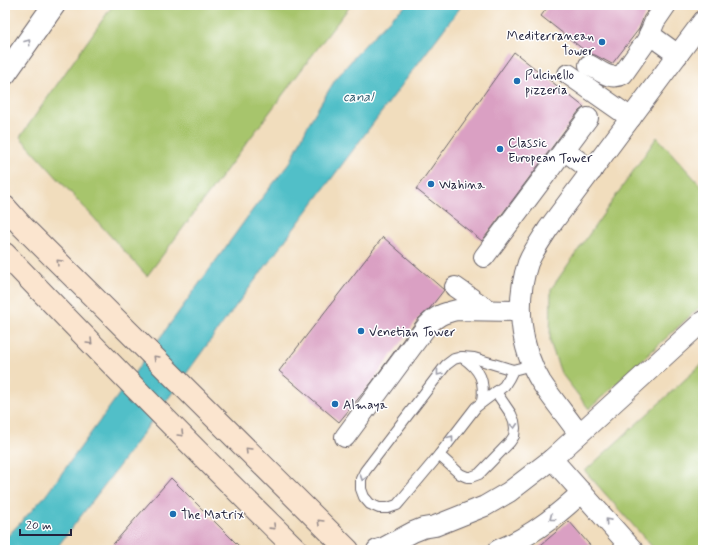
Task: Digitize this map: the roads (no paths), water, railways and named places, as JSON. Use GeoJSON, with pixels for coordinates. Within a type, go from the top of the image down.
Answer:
{"type":"FeatureCollection","features":[{"type":"Feature","properties":{"kind":"main road"},"geometry":{"type":"LineString","coordinates":[[5,207],[22,226],[348,550]]}},
{"type":"Feature","properties":{"kind":"main road"},"geometry":{"type":"LineString","coordinates":[[5,254],[62,314],[297,550]]}},
{"type":"Feature","properties":{"kind":"street"},"geometry":{"type":"LineString","coordinates":[[5,74],[54,5]]}},
{"type":"Feature","properties":{"kind":"street"},"geometry":{"type":"LineString","coordinates":[[589,65],[608,76],[613,77],[623,74],[647,40],[655,21],[666,5]]}},
{"type":"Feature","properties":{"kind":"street"},"geometry":{"type":"LineString","coordinates":[[579,434],[541,381],[532,365],[526,348],[520,311],[523,282],[528,263],[537,245],[548,229],[703,21]]}},
{"type":"Feature","properties":{"kind":"street"},"geometry":{"type":"LineString","coordinates":[[649,34],[678,55]]}},
{"type":"Feature","properties":{"kind":"street"},"geometry":{"type":"LineString","coordinates":[[568,74],[631,118]]}},
{"type":"Feature","properties":{"kind":"street"},"geometry":{"type":"LineString","coordinates":[[484,257],[588,118]]}},
{"type":"Feature","properties":{"kind":"street"},"geometry":{"type":"LineString","coordinates":[[564,150],[592,170]]}},
{"type":"Feature","properties":{"kind":"street"},"geometry":{"type":"LineString","coordinates":[[455,287],[488,310]]}},
{"type":"Feature","properties":{"kind":"street"},"geometry":{"type":"LineString","coordinates":[[345,438],[427,326],[433,320],[440,315],[457,310],[520,311]]}},
{"type":"Feature","properties":{"kind":"street"},"geometry":{"type":"LineString","coordinates":[[409,550],[413,542],[423,533],[435,526],[485,506],[509,492],[552,460],[703,321]]}},
{"type":"Feature","properties":{"kind":"street"},"geometry":{"type":"LineString","coordinates":[[552,460],[634,550]]}},
{"type":"Feature","properties":{"kind":"street"},"geometry":{"type":"LineString","coordinates":[[498,550],[535,531],[563,510],[582,492]]}},
{"type":"Feature","properties":{"kind":"street"},"geometry":{"type":"LineString","coordinates":[[377,550],[424,528],[435,526]]}},
{"type":"Feature","properties":{"kind":"lane"},"geometry":{"type":"LineString","coordinates":[[513,370],[504,386],[482,402],[471,413],[397,505],[388,508],[379,508],[370,504],[364,497],[361,489],[361,479],[365,471],[446,365],[454,359],[462,357],[474,358],[513,370],[532,365]]}},
{"type":"Feature","properties":{"kind":"lane"},"geometry":{"type":"LineString","coordinates":[[462,357],[471,363],[478,371],[482,381],[482,402]]}},
{"type":"Feature","properties":{"kind":"lane"},"geometry":{"type":"LineString","coordinates":[[439,454],[460,474],[471,477],[479,474],[510,442],[514,436],[516,428],[511,414],[496,392]]}},
{"type":"Feature","properties":{"kind":"water","name":"canal"},"geometry":{"type":"Polygon","coordinates":[[[407,5],[462,5],[223,323],[122,462],[55,550],[5,550],[5,539],[46,495],[254,208],[291,161],[309,123],[335,80],[362,48],[393,16],[407,5]]]}},
{"type":"Feature","properties":{"kind":"place","name":"Mediterranean Tower"},"geometry":{"type":"Point","coordinates":[602,42]}},
{"type":"Feature","properties":{"kind":"place","name":"Pulcinello pizzeria"},"geometry":{"type":"Point","coordinates":[517,81]}},
{"type":"Feature","properties":{"kind":"place","name":"Classic European Tower"},"geometry":{"type":"Point","coordinates":[500,149]}},
{"type":"Feature","properties":{"kind":"place","name":"Wahina"},"geometry":{"type":"Point","coordinates":[431,184]}},
{"type":"Feature","properties":{"kind":"place","name":"Venetian Tower"},"geometry":{"type":"Point","coordinates":[361,331]}},
{"type":"Feature","properties":{"kind":"place","name":"Almaya"},"geometry":{"type":"Point","coordinates":[335,404]}},
{"type":"Feature","properties":{"kind":"place","name":"The Matrix"},"geometry":{"type":"Point","coordinates":[173,514]}}]}
